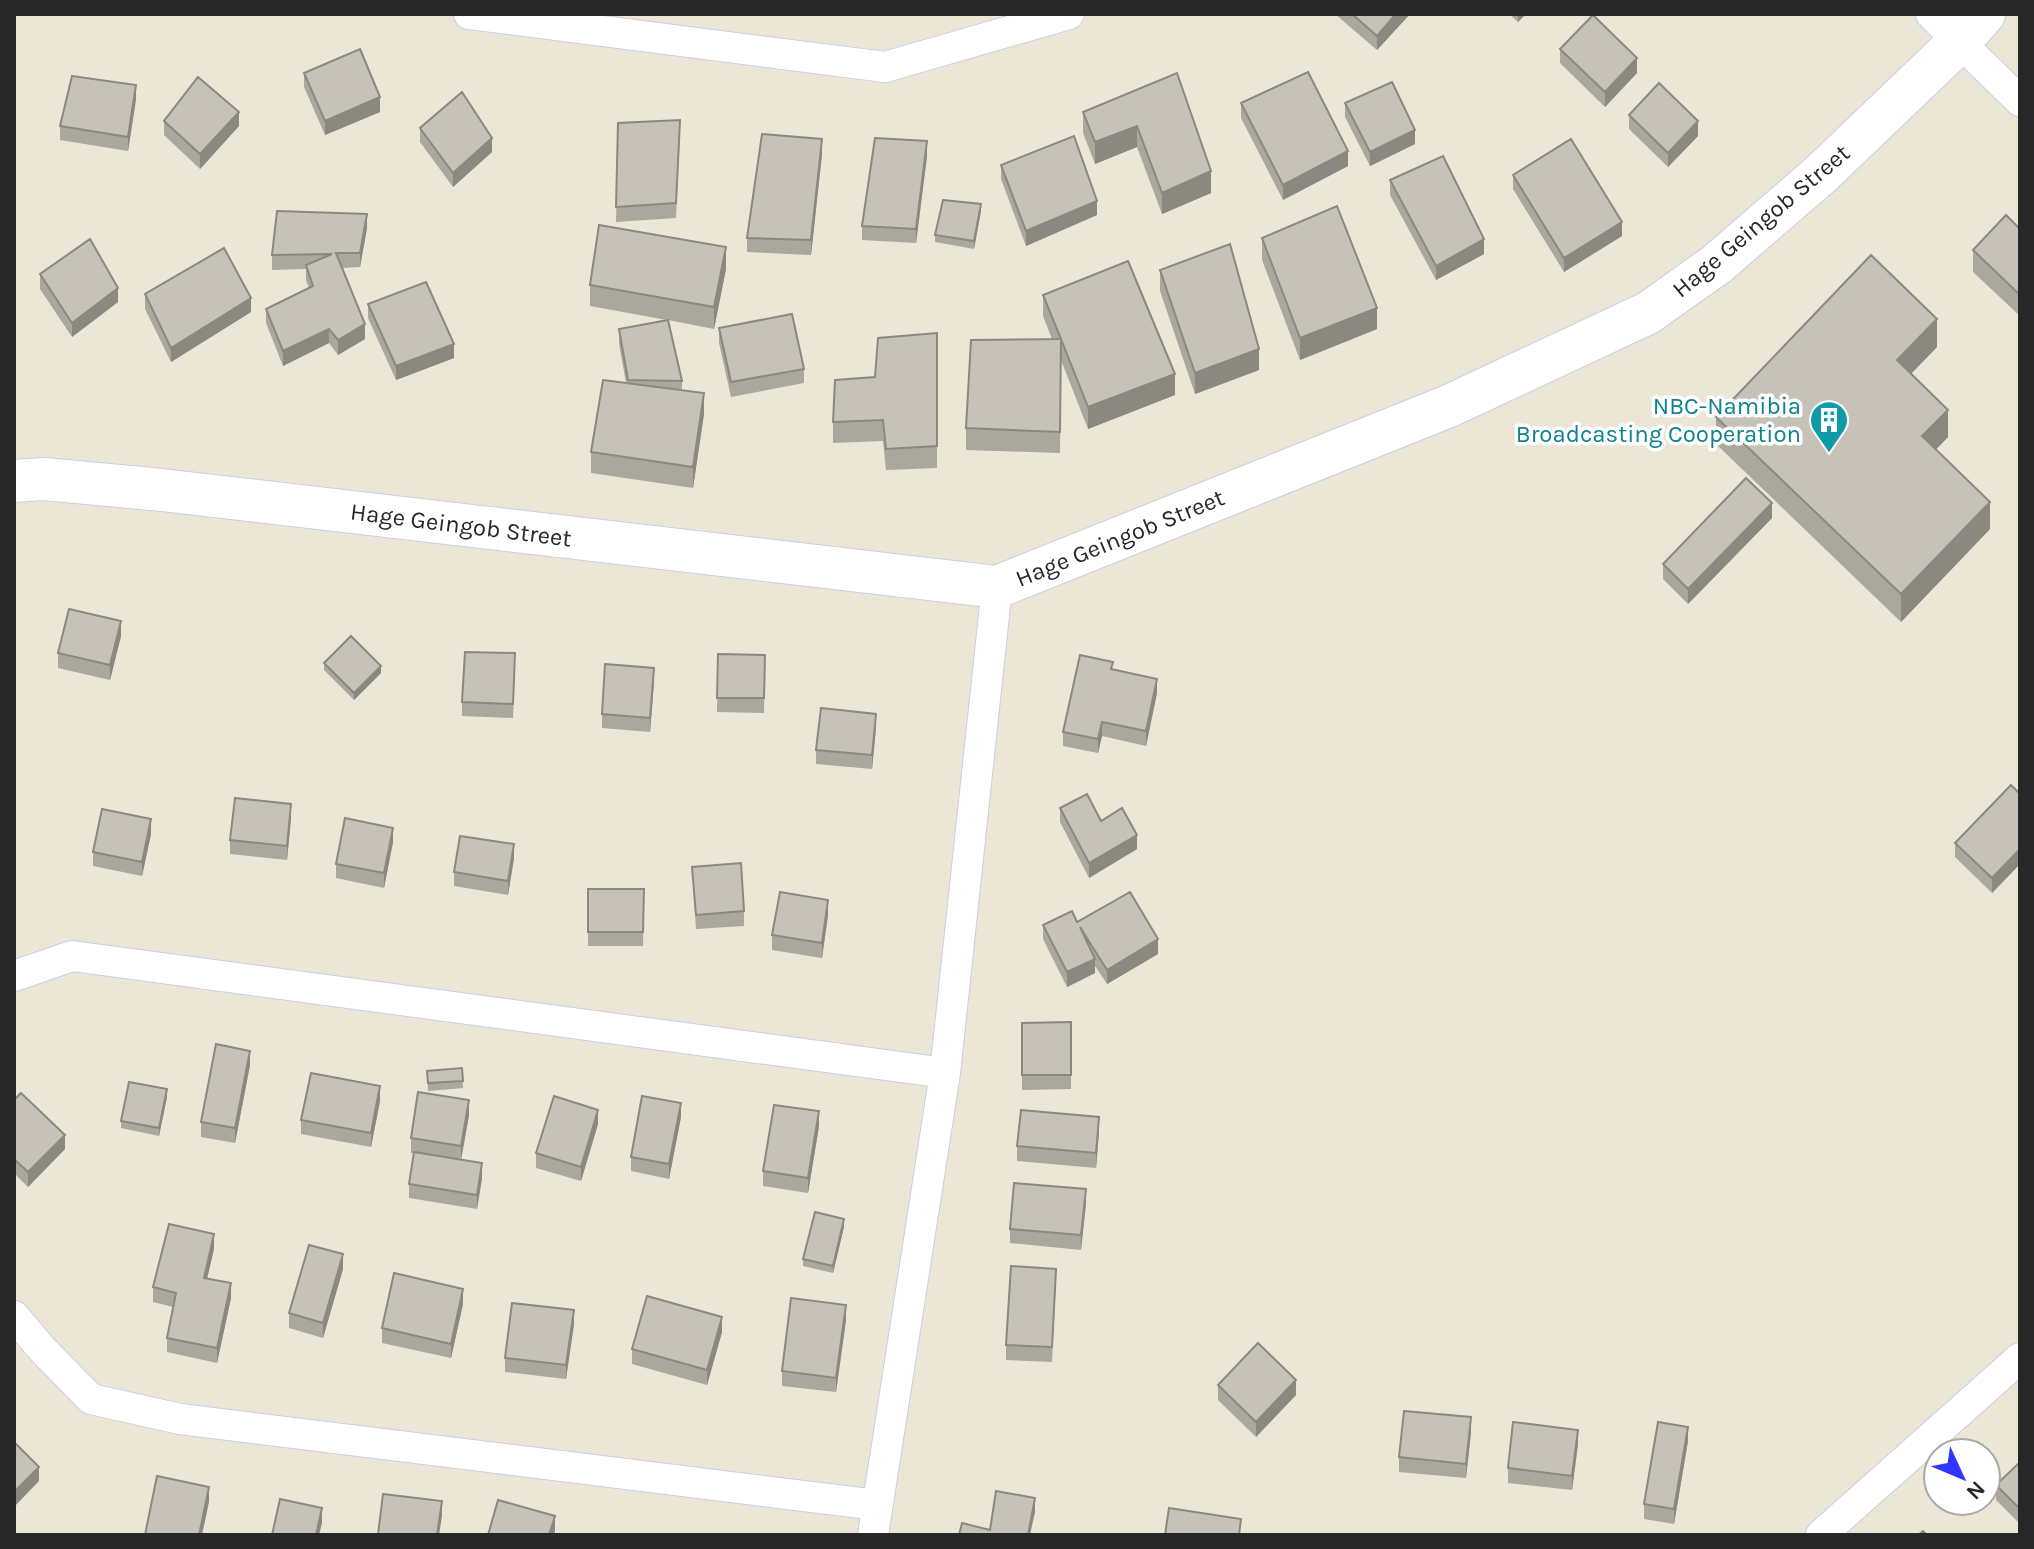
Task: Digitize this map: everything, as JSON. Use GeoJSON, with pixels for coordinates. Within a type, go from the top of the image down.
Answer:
{"type":"FeatureCollection","features":[{"type":"Feature","properties":{"kind":"street"},"geometry":{"type":"LineString","coordinates":[[469,14],[885,67],[1069,14]]}},
{"type":"Feature","properties":{"kind":"street"},"geometry":{"type":"LineString","coordinates":[[1958,23],[2020,101]]}},
{"type":"Feature","properties":{"kind":"street","name":"Hage Geingob Street"},"geometry":{"type":"LineString","coordinates":[[14,481],[44,479],[178,492],[997,587],[1449,406],[1648,313],[1717,264],[1810,184],[1958,23]]}},
{"type":"Feature","properties":{"kind":"street"},"geometry":{"type":"LineString","coordinates":[[873,1535],[945,1073],[997,587]]}},
{"type":"Feature","properties":{"kind":"street"},"geometry":{"type":"LineString","coordinates":[[14,976],[72,956],[945,1073]]}},
{"type":"Feature","properties":{"kind":"street"},"geometry":{"type":"LineString","coordinates":[[14,1316],[91,1399],[180,1419],[877,1505]]}},
{"type":"Feature","properties":{"kind":"street"},"geometry":{"type":"LineString","coordinates":[[1821,1535],[2020,1358]]}},
{"type":"Feature","properties":{"kind":"building"},"geometry":{"type":"Polygon","coordinates":[[[1352,14],[1396,14],[1377,36],[1352,14]]]}},
{"type":"Feature","properties":{"kind":"building"},"geometry":{"type":"Polygon","coordinates":[[[1593,15],[1637,58],[1605,92],[1560,49],[1593,15]]]}},
{"type":"Feature","properties":{"kind":"building"},"geometry":{"type":"Polygon","coordinates":[[[360,49],[380,97],[325,121],[304,73],[360,49]]]}},
{"type":"Feature","properties":{"kind":"building"},"geometry":{"type":"Polygon","coordinates":[[[1308,72],[1348,151],[1283,185],[1241,103],[1308,72]]]}},
{"type":"Feature","properties":{"kind":"building"},"geometry":{"type":"Polygon","coordinates":[[[1177,73],[1211,171],[1162,193],[1137,126],[1095,142],[1083,112],[1177,73]]]}},
{"type":"Feature","properties":{"kind":"building"},"geometry":{"type":"Polygon","coordinates":[[[72,76],[136,85],[128,137],[60,126],[72,76]]]}},
{"type":"Feature","properties":{"kind":"building"},"geometry":{"type":"Polygon","coordinates":[[[198,77],[239,112],[200,154],[164,121],[198,77]]]}},
{"type":"Feature","properties":{"kind":"building"},"geometry":{"type":"Polygon","coordinates":[[[1392,82],[1415,130],[1370,152],[1345,103],[1392,82]]]}},
{"type":"Feature","properties":{"kind":"building"},"geometry":{"type":"Polygon","coordinates":[[[1659,83],[1698,121],[1668,153],[1629,115],[1659,83]]]}},
{"type":"Feature","properties":{"kind":"building"},"geometry":{"type":"Polygon","coordinates":[[[462,92],[492,138],[453,173],[420,128],[462,92]]]}},
{"type":"Feature","properties":{"kind":"building"},"geometry":{"type":"Polygon","coordinates":[[[680,120],[676,203],[616,207],[618,123],[680,120]]]}},
{"type":"Feature","properties":{"kind":"building"},"geometry":{"type":"Polygon","coordinates":[[[762,134],[822,139],[811,240],[747,238],[762,134]]]}},
{"type":"Feature","properties":{"kind":"building"},"geometry":{"type":"Polygon","coordinates":[[[1074,136],[1097,201],[1026,231],[1001,165],[1074,136]]]}},
{"type":"Feature","properties":{"kind":"building"},"geometry":{"type":"Polygon","coordinates":[[[875,138],[927,141],[916,229],[862,226],[875,138]]]}},
{"type":"Feature","properties":{"kind":"building"},"geometry":{"type":"Polygon","coordinates":[[[1571,139],[1622,222],[1564,258],[1513,175],[1571,139]]]}},
{"type":"Feature","properties":{"kind":"building"},"geometry":{"type":"Polygon","coordinates":[[[1443,156],[1484,239],[1436,266],[1390,180],[1443,156]]]}},
{"type":"Feature","properties":{"kind":"building"},"geometry":{"type":"Polygon","coordinates":[[[943,200],[981,204],[974,241],[935,235],[943,200]]]}},
{"type":"Feature","properties":{"kind":"building"},"geometry":{"type":"Polygon","coordinates":[[[1337,206],[1377,308],[1300,338],[1262,238],[1337,206]]]}},
{"type":"Feature","properties":{"kind":"building"},"geometry":{"type":"Polygon","coordinates":[[[277,211],[367,214],[360,253],[336,253],[365,324],[338,340],[329,329],[283,351],[266,309],[313,286],[306,265],[332,254],[272,255],[277,211]]]}},
{"type":"Feature","properties":{"kind":"building"},"geometry":{"type":"Polygon","coordinates":[[[2006,215],[2020,229],[2020,295],[1973,250],[2006,215]]]}},
{"type":"Feature","properties":{"kind":"building"},"geometry":{"type":"Polygon","coordinates":[[[599,225],[726,247],[714,307],[590,285],[599,225]]]}},
{"type":"Feature","properties":{"kind":"building"},"geometry":{"type":"Polygon","coordinates":[[[90,239],[118,288],[72,323],[40,274],[90,239]]]}},
{"type":"Feature","properties":{"kind":"building"},"geometry":{"type":"Polygon","coordinates":[[[1230,244],[1259,349],[1195,373],[1160,270],[1230,244]]]}},
{"type":"Feature","properties":{"kind":"building"},"geometry":{"type":"Polygon","coordinates":[[[224,248],[251,298],[171,348],[145,294],[224,248]]]}},
{"type":"Feature","properties":{"kind":"building","name":"NBC-Namibia Broadcasting Cooperation"},"geometry":{"type":"Polygon","coordinates":[[[1871,255],[1937,319],[1897,360],[1948,410],[1922,436],[1990,502],[1901,594],[1716,417],[1871,255]]]}},
{"type":"Feature","properties":{"kind":"building"},"geometry":{"type":"Polygon","coordinates":[[[1128,261],[1175,374],[1088,407],[1043,295],[1128,261]]]}},
{"type":"Feature","properties":{"kind":"building"},"geometry":{"type":"Polygon","coordinates":[[[426,282],[454,344],[396,366],[368,304],[426,282]]]}},
{"type":"Feature","properties":{"kind":"building"},"geometry":{"type":"Polygon","coordinates":[[[792,314],[804,369],[731,382],[719,328],[792,314]]]}},
{"type":"Feature","properties":{"kind":"building"},"geometry":{"type":"Polygon","coordinates":[[[668,320],[682,381],[628,380],[619,329],[668,320]]]}},
{"type":"Feature","properties":{"kind":"building"},"geometry":{"type":"Polygon","coordinates":[[[937,333],[937,446],[886,449],[883,420],[833,422],[835,380],[875,377],[878,338],[937,333]]]}},
{"type":"Feature","properties":{"kind":"building"},"geometry":{"type":"Polygon","coordinates":[[[1061,339],[1060,432],[966,428],[971,340],[1061,339]]]}},
{"type":"Feature","properties":{"kind":"building"},"geometry":{"type":"Polygon","coordinates":[[[603,380],[704,393],[693,467],[591,452],[603,380]]]}},
{"type":"Feature","properties":{"kind":"building"},"geometry":{"type":"Polygon","coordinates":[[[1746,478],[1772,503],[1688,589],[1663,564],[1746,478]]]}},
{"type":"Feature","properties":{"kind":"building"},"geometry":{"type":"Polygon","coordinates":[[[69,609],[121,621],[110,665],[58,653],[69,609]]]}},
{"type":"Feature","properties":{"kind":"building"},"geometry":{"type":"Polygon","coordinates":[[[351,636],[381,666],[354,693],[324,663],[351,636]]]}},
{"type":"Feature","properties":{"kind":"building"},"geometry":{"type":"Polygon","coordinates":[[[465,652],[515,653],[513,704],[462,702],[465,652]]]}},
{"type":"Feature","properties":{"kind":"building"},"geometry":{"type":"Polygon","coordinates":[[[718,654],[765,655],[764,698],[717,698],[718,654]]]}},
{"type":"Feature","properties":{"kind":"building"},"geometry":{"type":"Polygon","coordinates":[[[1080,655],[1113,662],[1111,669],[1157,679],[1146,731],[1102,722],[1098,739],[1063,732],[1080,655]]]}},
{"type":"Feature","properties":{"kind":"building"},"geometry":{"type":"Polygon","coordinates":[[[605,664],[654,668],[650,718],[602,714],[605,664]]]}},
{"type":"Feature","properties":{"kind":"building"},"geometry":{"type":"Polygon","coordinates":[[[821,708],[876,714],[872,755],[816,750],[821,708]]]}},
{"type":"Feature","properties":{"kind":"building"},"geometry":{"type":"Polygon","coordinates":[[[2011,785],[2020,794],[2020,849],[1992,878],[1955,843],[2011,785]]]}},
{"type":"Feature","properties":{"kind":"building"},"geometry":{"type":"Polygon","coordinates":[[[1087,794],[1101,821],[1122,808],[1137,835],[1089,863],[1060,808],[1087,794]]]}},
{"type":"Feature","properties":{"kind":"building"},"geometry":{"type":"Polygon","coordinates":[[[235,798],[291,804],[287,846],[230,840],[235,798]]]}},
{"type":"Feature","properties":{"kind":"building"},"geometry":{"type":"Polygon","coordinates":[[[102,809],[151,819],[142,862],[93,852],[102,809]]]}},
{"type":"Feature","properties":{"kind":"building"},"geometry":{"type":"Polygon","coordinates":[[[345,818],[393,828],[384,873],[336,864],[345,818]]]}},
{"type":"Feature","properties":{"kind":"building"},"geometry":{"type":"Polygon","coordinates":[[[460,836],[514,844],[508,881],[454,872],[460,836]]]}},
{"type":"Feature","properties":{"kind":"building"},"geometry":{"type":"Polygon","coordinates":[[[741,863],[744,911],[696,915],[692,867],[741,863]]]}},
{"type":"Feature","properties":{"kind":"building"},"geometry":{"type":"Polygon","coordinates":[[[588,889],[644,889],[643,932],[588,932],[588,889]]]}},
{"type":"Feature","properties":{"kind":"building"},"geometry":{"type":"Polygon","coordinates":[[[780,892],[828,900],[822,943],[772,935],[780,892]]]}},
{"type":"Feature","properties":{"kind":"building"},"geometry":{"type":"Polygon","coordinates":[[[1130,892],[1158,939],[1107,970],[1080,927],[1095,959],[1067,972],[1043,925],[1072,911],[1077,922],[1130,892]]]}},
{"type":"Feature","properties":{"kind":"building"},"geometry":{"type":"Polygon","coordinates":[[[1071,1022],[1071,1075],[1022,1075],[1022,1023],[1071,1022]]]}},
{"type":"Feature","properties":{"kind":"building"},"geometry":{"type":"Polygon","coordinates":[[[216,1044],[250,1051],[235,1128],[201,1122],[216,1044]]]}},
{"type":"Feature","properties":{"kind":"building"},"geometry":{"type":"Polygon","coordinates":[[[462,1068],[463,1081],[428,1083],[427,1071],[462,1068]]]}},
{"type":"Feature","properties":{"kind":"building"},"geometry":{"type":"Polygon","coordinates":[[[311,1073],[380,1086],[371,1133],[301,1120],[311,1073]]]}},
{"type":"Feature","properties":{"kind":"building"},"geometry":{"type":"Polygon","coordinates":[[[129,1082],[167,1089],[159,1128],[121,1121],[129,1082]]]}},
{"type":"Feature","properties":{"kind":"building"},"geometry":{"type":"Polygon","coordinates":[[[418,1092],[469,1100],[461,1146],[411,1138],[418,1092]]]}},
{"type":"Feature","properties":{"kind":"building"},"geometry":{"type":"Polygon","coordinates":[[[21,1093],[65,1135],[28,1172],[14,1159],[14,1100],[21,1093]]]}},
{"type":"Feature","properties":{"kind":"building"},"geometry":{"type":"Polygon","coordinates":[[[554,1096],[598,1110],[581,1167],[536,1153],[554,1096]]]}},
{"type":"Feature","properties":{"kind":"building"},"geometry":{"type":"Polygon","coordinates":[[[642,1096],[681,1103],[669,1164],[631,1157],[642,1096]]]}},
{"type":"Feature","properties":{"kind":"building"},"geometry":{"type":"Polygon","coordinates":[[[774,1105],[819,1111],[808,1178],[763,1171],[774,1105]]]}},
{"type":"Feature","properties":{"kind":"building"},"geometry":{"type":"Polygon","coordinates":[[[1021,1110],[1099,1117],[1096,1153],[1017,1146],[1021,1110]]]}},
{"type":"Feature","properties":{"kind":"building"},"geometry":{"type":"Polygon","coordinates":[[[414,1152],[482,1163],[477,1195],[409,1184],[414,1152]]]}},
{"type":"Feature","properties":{"kind":"building"},"geometry":{"type":"Polygon","coordinates":[[[1014,1183],[1086,1189],[1081,1235],[1010,1229],[1014,1183]]]}},
{"type":"Feature","properties":{"kind":"building"},"geometry":{"type":"Polygon","coordinates":[[[815,1212],[844,1219],[833,1266],[803,1259],[815,1212]]]}},
{"type":"Feature","properties":{"kind":"building"},"geometry":{"type":"Polygon","coordinates":[[[169,1224],[214,1234],[204,1278],[231,1283],[217,1348],[167,1338],[176,1293],[153,1287],[169,1224]]]}},
{"type":"Feature","properties":{"kind":"building"},"geometry":{"type":"Polygon","coordinates":[[[309,1245],[343,1254],[323,1323],[289,1313],[309,1245]]]}},
{"type":"Feature","properties":{"kind":"building"},"geometry":{"type":"Polygon","coordinates":[[[1011,1266],[1056,1269],[1052,1347],[1006,1345],[1011,1266]]]}},
{"type":"Feature","properties":{"kind":"building"},"geometry":{"type":"Polygon","coordinates":[[[394,1273],[463,1289],[451,1344],[382,1328],[394,1273]]]}},
{"type":"Feature","properties":{"kind":"building"},"geometry":{"type":"Polygon","coordinates":[[[647,1296],[722,1317],[707,1370],[632,1349],[647,1296]]]}},
{"type":"Feature","properties":{"kind":"building"},"geometry":{"type":"Polygon","coordinates":[[[791,1298],[846,1305],[836,1378],[782,1371],[791,1298]]]}},
{"type":"Feature","properties":{"kind":"building"},"geometry":{"type":"Polygon","coordinates":[[[512,1303],[574,1310],[566,1365],[505,1358],[512,1303]]]}},
{"type":"Feature","properties":{"kind":"building"},"geometry":{"type":"Polygon","coordinates":[[[1258,1343],[1296,1380],[1256,1422],[1218,1385],[1258,1343]]]}},
{"type":"Feature","properties":{"kind":"building"},"geometry":{"type":"Polygon","coordinates":[[[1404,1411],[1471,1417],[1466,1464],[1399,1457],[1404,1411]]]}},
{"type":"Feature","properties":{"kind":"building"},"geometry":{"type":"Polygon","coordinates":[[[1513,1422],[1578,1430],[1572,1476],[1508,1468],[1513,1422]]]}},
{"type":"Feature","properties":{"kind":"building"},"geometry":{"type":"Polygon","coordinates":[[[1658,1422],[1688,1427],[1674,1509],[1644,1504],[1658,1422]]]}},
{"type":"Feature","properties":{"kind":"building"},"geometry":{"type":"Polygon","coordinates":[[[14,1442],[39,1467],[14,1492],[14,1442]]]}},
{"type":"Feature","properties":{"kind":"building"},"geometry":{"type":"Polygon","coordinates":[[[2020,1462],[2020,1509],[2002,1491],[2002,1479],[2020,1462]]]}},
{"type":"Feature","properties":{"kind":"building"},"geometry":{"type":"Polygon","coordinates":[[[157,1476],[209,1487],[199,1535],[145,1535],[157,1476]]]}},
{"type":"Feature","properties":{"kind":"building"},"geometry":{"type":"Polygon","coordinates":[[[996,1491],[1035,1498],[1028,1535],[959,1535],[962,1523],[990,1530],[996,1491]]]}},
{"type":"Feature","properties":{"kind":"building"},"geometry":{"type":"Polygon","coordinates":[[[383,1494],[442,1501],[437,1535],[378,1535],[383,1494]]]}},
{"type":"Feature","properties":{"kind":"building"},"geometry":{"type":"Polygon","coordinates":[[[280,1499],[322,1508],[316,1535],[272,1535],[280,1499]]]}},
{"type":"Feature","properties":{"kind":"building"},"geometry":{"type":"Polygon","coordinates":[[[498,1500],[555,1516],[549,1535],[488,1535],[498,1500]]]}},
{"type":"Feature","properties":{"kind":"building"},"geometry":{"type":"Polygon","coordinates":[[[1169,1508],[1241,1519],[1239,1535],[1165,1535],[1169,1508]]]}},
{"type":"Feature","properties":{"kind":"place","name":"NBC-Namibia Broadcasting Cooperation"},"geometry":{"type":"Point","coordinates":[1829,454]}}]}
